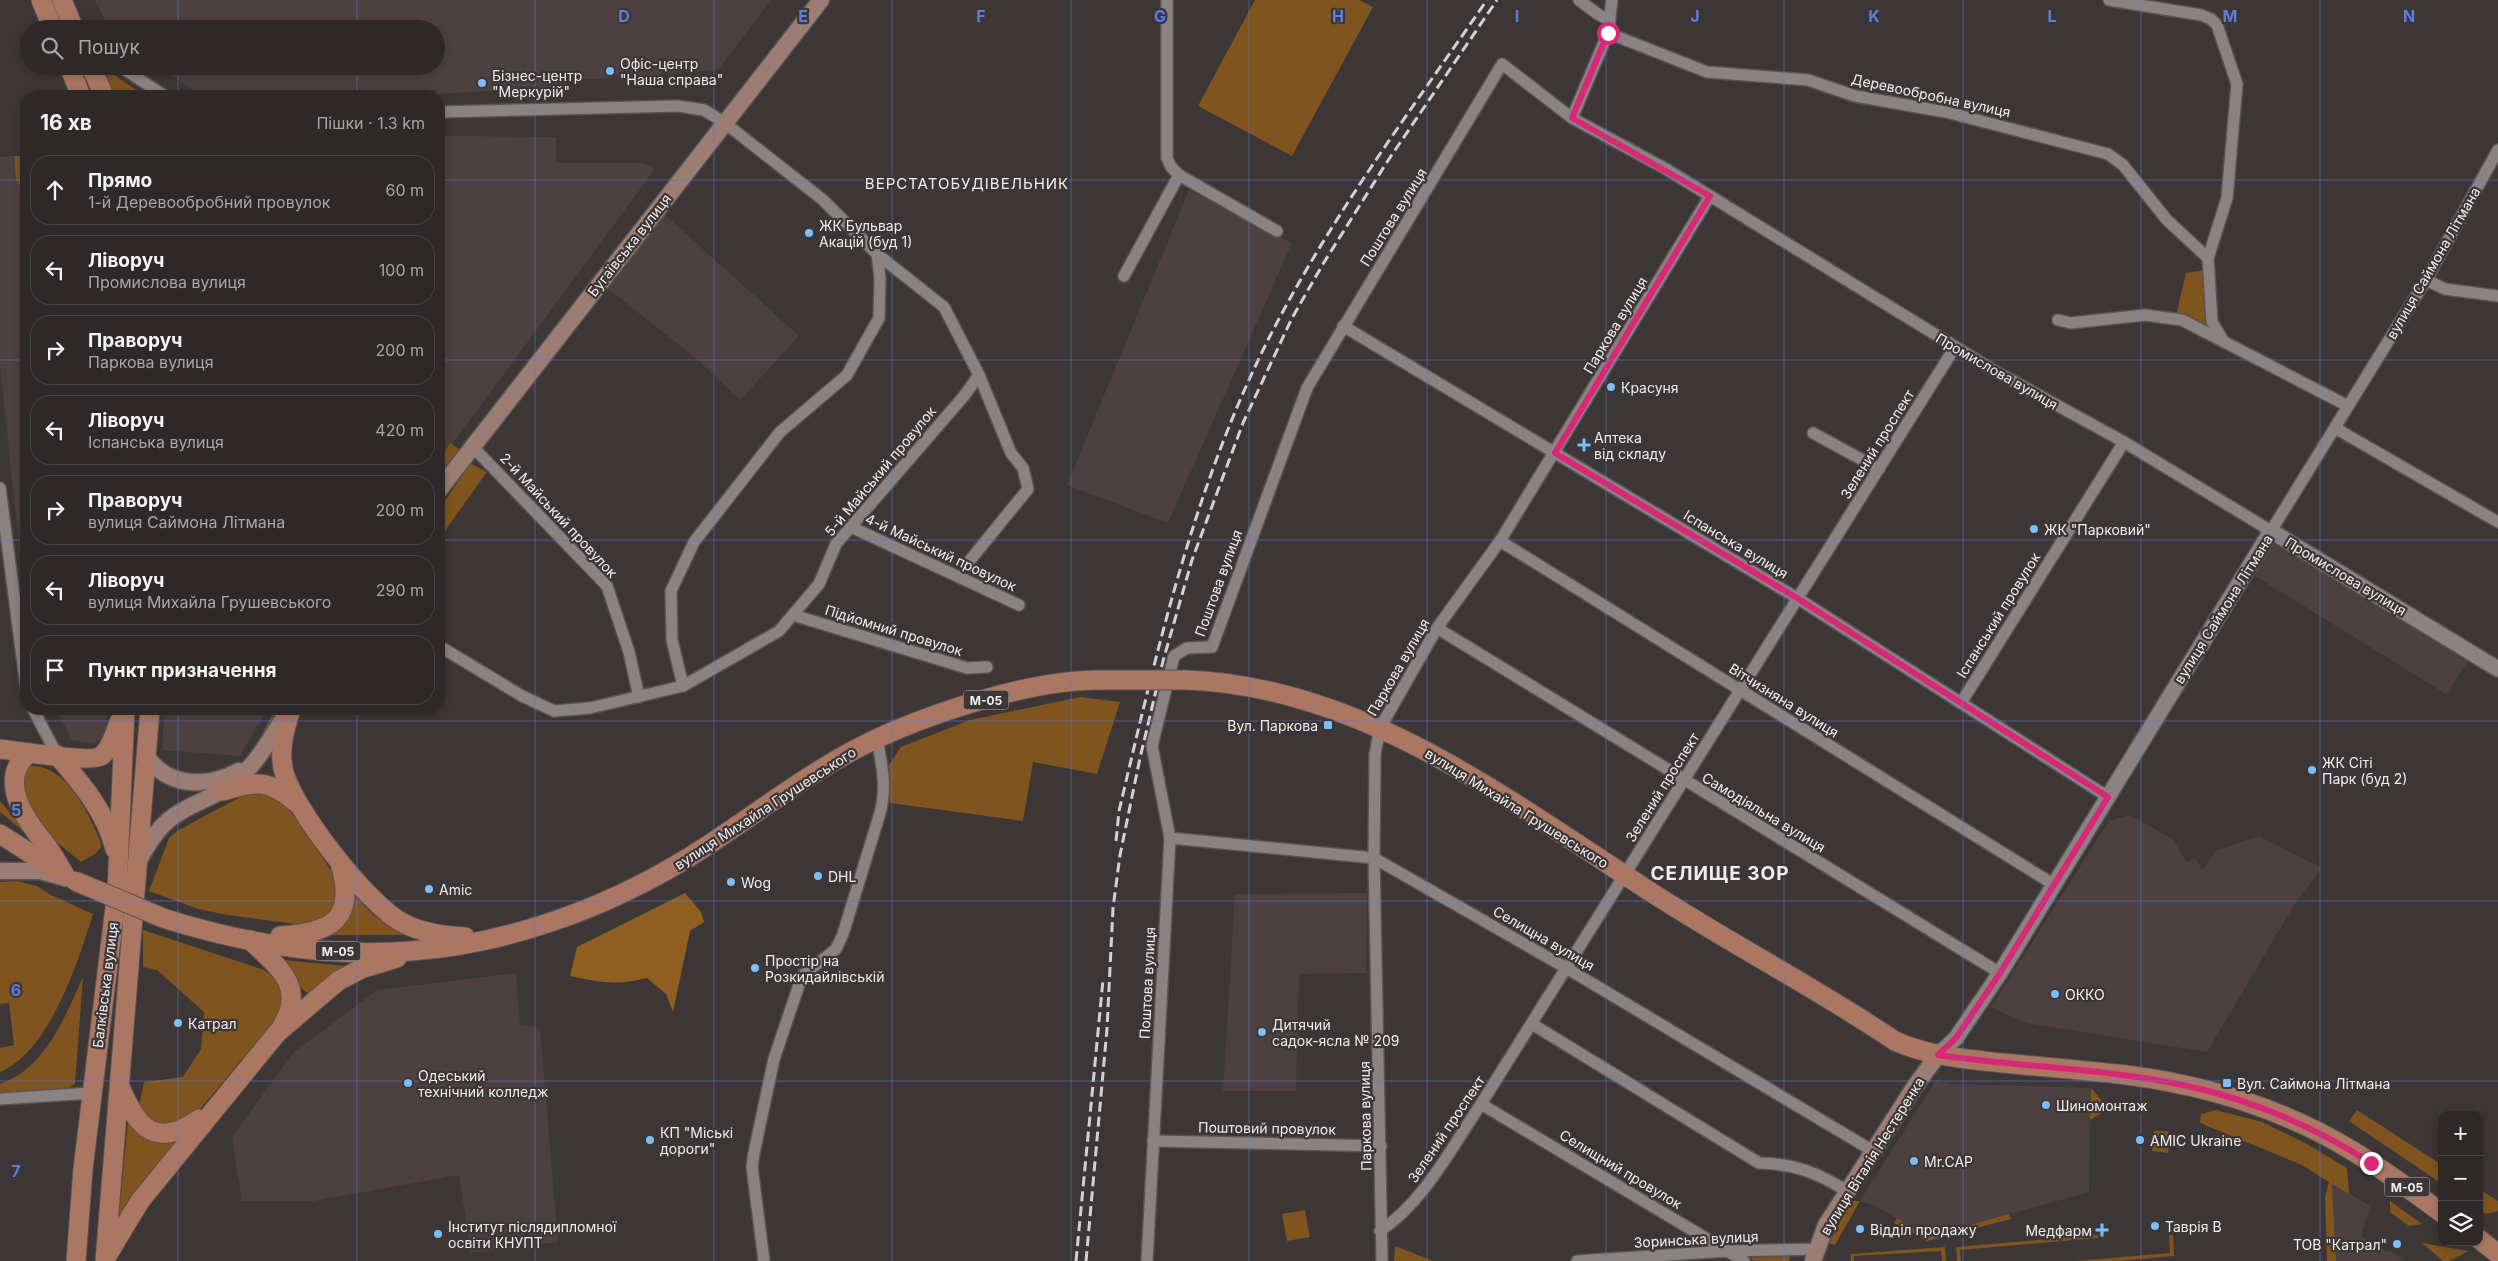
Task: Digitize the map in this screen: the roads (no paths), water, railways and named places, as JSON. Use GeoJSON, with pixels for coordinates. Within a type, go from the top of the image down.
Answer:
{"type":"FeatureCollection","features":[{"type":"Feature","properties":{"kind":"main road"},"geometry":{"type":"LineString","coordinates":[[41,0],[49,20]]}},
{"type":"Feature","properties":{"kind":"main road"},"geometry":{"type":"LineString","coordinates":[[62,0],[70,20]]}},
{"type":"Feature","properties":{"kind":"main road","name":"Бугаївська вулиця"},"geometry":{"type":"LineString","coordinates":[[445,482],[821,0]]}},
{"type":"Feature","properties":{"kind":"main road"},"geometry":{"type":"LineString","coordinates":[[73,75],[79,90]]}},
{"type":"Feature","properties":{"kind":"main road"},"geometry":{"type":"LineString","coordinates":[[95,75],[101,90]]}},
{"type":"Feature","properties":{"kind":"main road","name":"вулиця Михайла Грушевського"},"geometry":{"type":"LineString","coordinates":[[70,879],[163,918],[206,931],[248,939],[363,952],[427,950],[492,938],[581,911],[630,890],[688,858],[829,764],[877,739],[918,722],[977,702],[1061,683],[1100,680],[1186,680],[1232,685],[1338,711],[1380,728],[1441,759],[1507,798],[1625,875],[1895,1041],[1914,1050],[1938,1055],[2137,1077],[2183,1085],[2232,1097],[2332,1139],[2371,1163],[2438,1210]]}},
{"type":"Feature","properties":{"kind":"main road"},"geometry":{"type":"LineString","coordinates":[[0,749],[84,760],[98,758],[107,749],[122,715]]}},
{"type":"Feature","properties":{"kind":"main road","name":"Балківська вулиця"},"geometry":{"type":"LineString","coordinates":[[76,1261],[83,1169],[119,867],[125,715]]}},
{"type":"Feature","properties":{"kind":"main road","name":"Балківська вулиця"},"geometry":{"type":"LineString","coordinates":[[105,1260],[149,715]]}},
{"type":"Feature","properties":{"kind":"main road"},"geometry":{"type":"LineString","coordinates":[[223,791],[254,763],[287,715]]}},
{"type":"Feature","properties":{"kind":"main road"},"geometry":{"type":"LineString","coordinates":[[289,715],[283,737],[282,756],[285,775],[299,804],[339,860],[375,902],[402,923],[432,934],[492,938]]}},
{"type":"Feature","properties":{"kind":"main road"},"geometry":{"type":"LineString","coordinates":[[29,753],[12,760],[5,767],[2,776],[3,791],[9,802],[44,842],[70,879]]}},
{"type":"Feature","properties":{"kind":"main road"},"geometry":{"type":"LineString","coordinates":[[57,755],[73,774],[103,817],[112,838],[119,867]]}},
{"type":"Feature","properties":{"kind":"main road"},"geometry":{"type":"LineString","coordinates":[[146,756],[164,775],[173,780],[194,783],[218,780],[254,763]]}},
{"type":"Feature","properties":{"kind":"main road"},"geometry":{"type":"LineString","coordinates":[[138,862],[150,842],[169,819],[181,811],[223,791],[248,784],[269,784],[299,804]]}},
{"type":"Feature","properties":{"kind":"main road","name":"М-05"},"geometry":{"type":"LineString","coordinates":[[0,834],[70,879]]}},
{"type":"Feature","properties":{"kind":"main road"},"geometry":{"type":"LineString","coordinates":[[248,939],[309,934],[330,926],[342,912],[346,897],[346,885],[339,860]]}},
{"type":"Feature","properties":{"kind":"main road"},"geometry":{"type":"LineString","coordinates":[[0,871],[40,871],[70,879]]}},
{"type":"Feature","properties":{"kind":"main road"},"geometry":{"type":"LineString","coordinates":[[248,939],[280,970],[291,989],[291,1010],[277,1034]]}},
{"type":"Feature","properties":{"kind":"main road"},"geometry":{"type":"LineString","coordinates":[[105,1260],[140,1201],[277,1034],[327,988],[349,974],[427,950]]}},
{"type":"Feature","properties":{"kind":"main road","name":"вулиця Віталія Нестеренка"},"geometry":{"type":"LineString","coordinates":[[1815,1255],[1826,1226],[1847,1191],[1915,1086],[1938,1055]]}},
{"type":"Feature","properties":{"kind":"main road"},"geometry":{"type":"LineString","coordinates":[[119,1085],[130,1110],[137,1120],[147,1128],[163,1134],[179,1132],[213,1110]]}},
{"type":"Feature","properties":{"kind":"main road"},"geometry":{"type":"LineString","coordinates":[[2483,1242],[2498,1254]]}},
{"type":"Feature","properties":{"kind":"street"},"geometry":{"type":"LineString","coordinates":[[1167,0],[1167,158],[1171,167],[1179,175],[1277,231]]}},
{"type":"Feature","properties":{"kind":"street"},"geometry":{"type":"LineString","coordinates":[[1579,0],[1599,15],[1610,20]]}},
{"type":"Feature","properties":{"kind":"street"},"geometry":{"type":"LineString","coordinates":[[1572,118],[1608,33],[1612,0]]}},
{"type":"Feature","properties":{"kind":"street"},"geometry":{"type":"LineString","coordinates":[[2109,0],[2170,5],[2211,19],[2217,25],[2237,84],[2227,198],[2208,258],[2212,322],[2224,342]]}},
{"type":"Feature","properties":{"kind":"street","name":"Деревообробна вулиця"},"geometry":{"type":"LineString","coordinates":[[1608,33],[1707,72],[1808,80],[1855,96],[1946,112],[2108,154],[2123,165],[2167,220],[2208,258]]}},
{"type":"Feature","properties":{"kind":"street","name":"Промислова вулиця"},"geometry":{"type":"LineString","coordinates":[[1502,64],[1572,118],[1710,196],[1992,370],[2124,442],[2498,669]]}},
{"type":"Feature","properties":{"kind":"street","name":"Поштова вулиця"},"geometry":{"type":"LineString","coordinates":[[1147,1261],[1170,838],[1152,746],[1174,656],[1187,648],[1212,647],[1307,388],[1502,64]]}},
{"type":"Feature","properties":{"kind":"street"},"geometry":{"type":"LineString","coordinates":[[133,75],[156,90]]}},
{"type":"Feature","properties":{"kind":"street"},"geometry":{"type":"LineString","coordinates":[[445,112],[678,106],[704,110],[725,123],[832,208],[877,254],[944,307],[979,375],[1011,453],[1023,468],[1028,489],[972,560]]}},
{"type":"Feature","properties":{"kind":"street","name":"вулиця Саймона Літмана"},"geometry":{"type":"LineString","coordinates":[[1938,1055],[1956,1038],[2000,973],[2426,280],[2497,152]]}},
{"type":"Feature","properties":{"kind":"street"},"geometry":{"type":"LineString","coordinates":[[1124,276],[1179,175]]}},
{"type":"Feature","properties":{"kind":"street","name":"Паркова вулиця"},"geometry":{"type":"LineString","coordinates":[[1382,1261],[1374,858],[1375,754],[1380,728],[1437,628],[1500,540],[1555,453],[1710,196]]}},
{"type":"Feature","properties":{"kind":"street"},"geometry":{"type":"LineString","coordinates":[[683,686],[672,640],[671,591],[694,542],[780,432],[847,374],[879,318],[880,278],[877,254]]}},
{"type":"Feature","properties":{"kind":"street"},"geometry":{"type":"LineString","coordinates":[[2426,280],[2445,289],[2498,296]]}},
{"type":"Feature","properties":{"kind":"street"},"geometry":{"type":"LineString","coordinates":[[2058,320],[2071,323],[2145,315],[2182,320],[2348,406]]}},
{"type":"Feature","properties":{"kind":"street","name":"Іспанська вулиця"},"geometry":{"type":"LineString","coordinates":[[1343,326],[1797,598],[2108,797]]}},
{"type":"Feature","properties":{"kind":"street","name":"Зелений проспект"},"geometry":{"type":"LineString","coordinates":[[1380,1231],[1399,1219],[1413,1203],[1481,1104],[1568,969],[1739,690],[1955,347]]}},
{"type":"Feature","properties":{"kind":"street","name":"5-й Майський провулок"},"geometry":{"type":"LineString","coordinates":[[445,650],[522,696],[554,711],[590,708],[683,686],[779,631],[819,584],[836,544],[964,396],[979,375]]}},
{"type":"Feature","properties":{"kind":"street"},"geometry":{"type":"LineString","coordinates":[[2335,428],[2498,522]]}},
{"type":"Feature","properties":{"kind":"street"},"geometry":{"type":"LineString","coordinates":[[1813,433],[1879,469]]}},
{"type":"Feature","properties":{"kind":"street","name":"Іспанський провулок"},"geometry":{"type":"LineString","coordinates":[[1961,703],[2124,442]]}},
{"type":"Feature","properties":{"kind":"street","name":"2-й Майський провулок"},"geometry":{"type":"LineString","coordinates":[[472,446],[607,586],[629,652],[640,697]]}},
{"type":"Feature","properties":{"kind":"street"},"geometry":{"type":"LineString","coordinates":[[0,488],[20,641]]}},
{"type":"Feature","properties":{"kind":"street","name":"4-й Майський провулок"},"geometry":{"type":"LineString","coordinates":[[851,527],[1019,605]]}},
{"type":"Feature","properties":{"kind":"street","name":"Вітчизняна вулиця"},"geometry":{"type":"LineString","coordinates":[[1500,540],[2053,884]]}},
{"type":"Feature","properties":{"kind":"street","name":"Підйомний провулок"},"geometry":{"type":"LineString","coordinates":[[793,615],[966,668],[987,667]]}},
{"type":"Feature","properties":{"kind":"street","name":"Самодіяльна вулиця"},"geometry":{"type":"LineString","coordinates":[[1437,628],[2000,973]]}},
{"type":"Feature","properties":{"kind":"street"},"geometry":{"type":"LineString","coordinates":[[36,715],[57,755]]}},
{"type":"Feature","properties":{"kind":"street"},"geometry":{"type":"LineString","coordinates":[[764,1261],[752,1167],[774,1059],[802,976],[836,949],[843,934],[880,813],[884,778],[877,739]]}},
{"type":"Feature","properties":{"kind":"street","name":"Селищна вулиця"},"geometry":{"type":"LineString","coordinates":[[1170,838],[1374,858],[1568,969],[1873,1151]]}},
{"type":"Feature","properties":{"kind":"street"},"geometry":{"type":"LineString","coordinates":[[1532,1024],[1758,1163],[1782,1164],[1801,1168],[1820,1175],[1847,1191]]}},
{"type":"Feature","properties":{"kind":"street"},"geometry":{"type":"LineString","coordinates":[[0,1099],[92,1093]]}},
{"type":"Feature","properties":{"kind":"street","name":"Селищний провулок"},"geometry":{"type":"LineString","coordinates":[[1481,1104],[1744,1261]]}},
{"type":"Feature","properties":{"kind":"street","name":"Поштовий провулок"},"geometry":{"type":"LineString","coordinates":[[1153,1141],[1381,1146]]}},
{"type":"Feature","properties":{"kind":"street","name":"Зоринська вулиця"},"geometry":{"type":"LineString","coordinates":[[1577,1261],[1728,1250],[1815,1255]]}},
{"type":"Feature","properties":{"kind":"railway"},"geometry":{"type":"LineString","coordinates":[[1116,841],[1119,811],[1133,751],[1180,570],[1219,452],[1243,394],[1269,338],[1318,250],[1372,165],[1487,0]]}},
{"type":"Feature","properties":{"kind":"railway"},"geometry":{"type":"LineString","coordinates":[[1086,1261],[1107,1029],[1113,908],[1120,855],[1163,661],[1192,560],[1243,423],[1292,318],[1323,264],[1387,162],[1497,0]]}},
{"type":"Feature","properties":{"kind":"railway"},"geometry":{"type":"LineString","coordinates":[[1076,1261],[1103,980]]}},
{"type":"Feature","properties":{"kind":"place","name":"Офіс-центр \"Наша справа\""},"geometry":{"type":"Point","coordinates":[610,71]}},
{"type":"Feature","properties":{"kind":"place","name":"Бізнес-центр \"Меркурій\""},"geometry":{"type":"Point","coordinates":[482,83]}},
{"type":"Feature","properties":{"kind":"place","name":"ЖК Бульвар Акацій (буд 1)"},"geometry":{"type":"Point","coordinates":[809,233]}},
{"type":"Feature","properties":{"kind":"place","name":"Красуня"},"geometry":{"type":"Point","coordinates":[1611,387]}},
{"type":"Feature","properties":{"kind":"place","name":"Аптека від складу"},"geometry":{"type":"Point","coordinates":[1584,445]}},
{"type":"Feature","properties":{"kind":"place","name":"ЖК \"Парковий\""},"geometry":{"type":"Point","coordinates":[2034,529]}},
{"type":"Feature","properties":{"kind":"place","name":"Вул. Паркова"},"geometry":{"type":"Point","coordinates":[1328,725]}},
{"type":"Feature","properties":{"kind":"place","name":"ЖК Сіті Парк (буд 2)"},"geometry":{"type":"Point","coordinates":[2312,770]}},
{"type":"Feature","properties":{"kind":"place","name":"DHL"},"geometry":{"type":"Point","coordinates":[818,876]}},
{"type":"Feature","properties":{"kind":"place","name":"Wog"},"geometry":{"type":"Point","coordinates":[731,882]}},
{"type":"Feature","properties":{"kind":"place","name":"Amic"},"geometry":{"type":"Point","coordinates":[429,889]}},
{"type":"Feature","properties":{"kind":"place","name":"Простір на Розкидайлівській"},"geometry":{"type":"Point","coordinates":[755,968]}},
{"type":"Feature","properties":{"kind":"place","name":"ОККО"},"geometry":{"type":"Point","coordinates":[2055,994]}},
{"type":"Feature","properties":{"kind":"place","name":"Катрал"},"geometry":{"type":"Point","coordinates":[178,1023]}},
{"type":"Feature","properties":{"kind":"place","name":"Дитячий садок-ясла № 209"},"geometry":{"type":"Point","coordinates":[1262,1032]}},
{"type":"Feature","properties":{"kind":"place","name":"Одеський технічний колледж"},"geometry":{"type":"Point","coordinates":[408,1083]}},
{"type":"Feature","properties":{"kind":"place","name":"Вул. Саймона Літмана"},"geometry":{"type":"Point","coordinates":[2227,1083]}},
{"type":"Feature","properties":{"kind":"place","name":"Шиномонтаж"},"geometry":{"type":"Point","coordinates":[2046,1105]}},
{"type":"Feature","properties":{"kind":"place","name":"КП \"Міські дороги\""},"geometry":{"type":"Point","coordinates":[650,1140]}},
{"type":"Feature","properties":{"kind":"place","name":"AMIC Ukraine"},"geometry":{"type":"Point","coordinates":[2140,1140]}},
{"type":"Feature","properties":{"kind":"place","name":"Mr.CAP"},"geometry":{"type":"Point","coordinates":[1914,1161]}},
{"type":"Feature","properties":{"kind":"place","name":"Таврія В"},"geometry":{"type":"Point","coordinates":[2155,1226]}},
{"type":"Feature","properties":{"kind":"place","name":"Відділ продажу"},"geometry":{"type":"Point","coordinates":[1860,1229]}},
{"type":"Feature","properties":{"kind":"place","name":"Медфарм"},"geometry":{"type":"Point","coordinates":[2102,1230]}},
{"type":"Feature","properties":{"kind":"place","name":"Інститут післядипломної освіти КНУПТ"},"geometry":{"type":"Point","coordinates":[438,1234]}},
{"type":"Feature","properties":{"kind":"place","name":"ТОВ \"Катрал\""},"geometry":{"type":"Point","coordinates":[2397,1244]}},
{"type":"Feature","properties":{"kind":"district","name":"ВЕРСТАТОБУДІВЕЛЬНИК"},"geometry":{"type":"Point","coordinates":[967,183]}},
{"type":"Feature","properties":{"kind":"district","name":"СЕЛИЩЕ ЗОР"},"geometry":{"type":"Point","coordinates":[1720,873]}}]}
